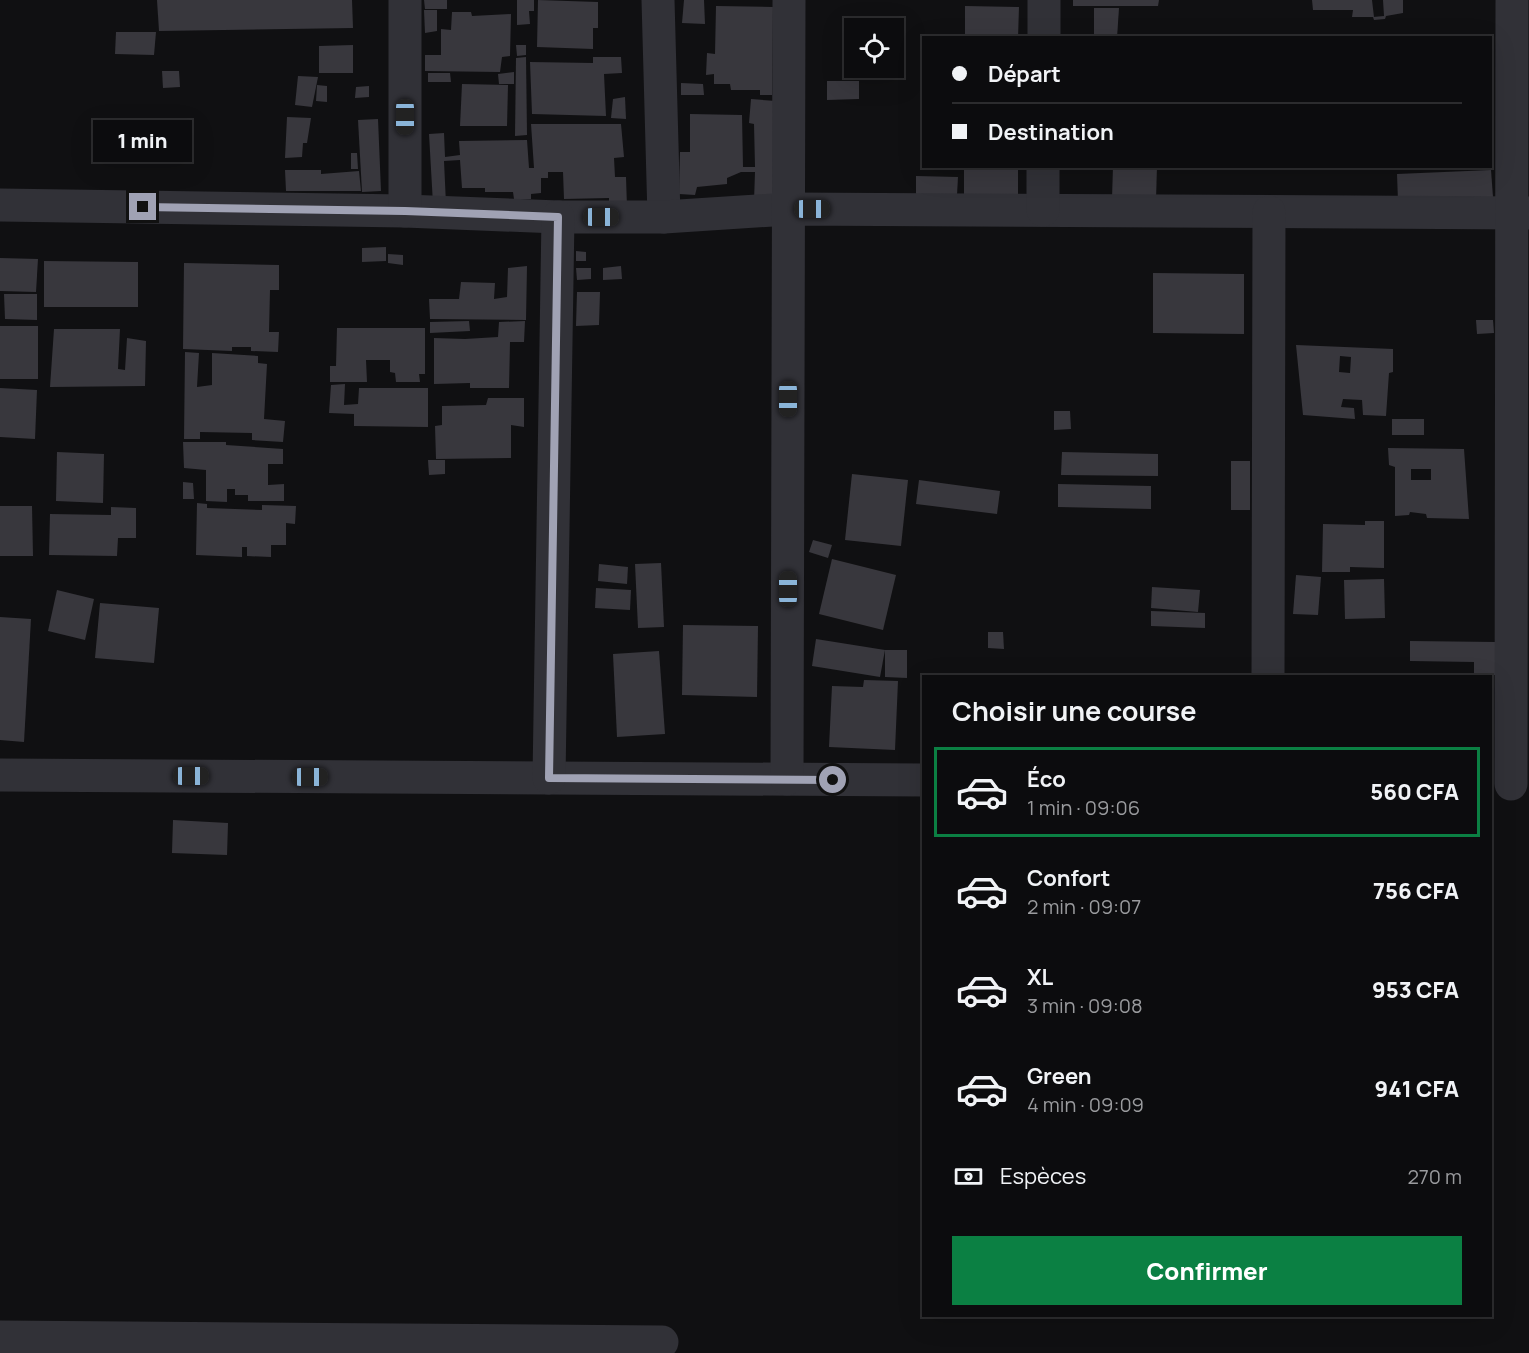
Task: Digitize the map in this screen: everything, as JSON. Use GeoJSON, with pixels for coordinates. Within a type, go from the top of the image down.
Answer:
{"type":"FeatureCollection","features":[{"type":"Feature","properties":{"kind":"street"},"geometry":{"type":"LineString","coordinates":[[405,0],[405,211]]}},
{"type":"Feature","properties":{"kind":"street"},"geometry":{"type":"LineString","coordinates":[[658,0],[664,217]]}},
{"type":"Feature","properties":{"kind":"street"},"geometry":{"type":"LineString","coordinates":[[787,780],[789,0]]}},
{"type":"Feature","properties":{"kind":"street"},"geometry":{"type":"LineString","coordinates":[[1044,0],[1044,36]]}},
{"type":"Feature","properties":{"kind":"street"},"geometry":{"type":"LineString","coordinates":[[1510,784],[1520,213],[1512,0]]}},
{"type":"Feature","properties":{"kind":"street"},"geometry":{"type":"LineString","coordinates":[[1043,168],[1043,210]]}},
{"type":"Feature","properties":{"kind":"street"},"geometry":{"type":"LineString","coordinates":[[0,205],[405,211],[558,217],[664,217],[788,209],[1520,213]]}},
{"type":"Feature","properties":{"kind":"street"},"geometry":{"type":"LineString","coordinates":[[1268,675],[1269,212]]}},
{"type":"Feature","properties":{"kind":"street"},"geometry":{"type":"LineString","coordinates":[[549,778],[558,217]]}},
{"type":"Feature","properties":{"kind":"street"},"geometry":{"type":"LineString","coordinates":[[0,775],[922,780]]}},
{"type":"Feature","properties":{"kind":"street"},"geometry":{"type":"LineString","coordinates":[[0,1337],[280,1346],[662,1342]]}},
{"type":"Feature","properties":{"kind":"building"},"geometry":{"type":"Polygon","coordinates":[[[157,0],[352,0],[353,28],[159,31],[157,0]]]}},
{"type":"Feature","properties":{"kind":"building"},"geometry":{"type":"Polygon","coordinates":[[[424,0],[447,0],[447,9],[425,9],[424,0]]]}},
{"type":"Feature","properties":{"kind":"building"},"geometry":{"type":"Polygon","coordinates":[[[517,0],[534,0],[534,11],[529,11],[530,24],[517,25],[517,0]]]}},
{"type":"Feature","properties":{"kind":"building"},"geometry":{"type":"Polygon","coordinates":[[[538,0],[598,2],[598,28],[593,28],[593,49],[537,47],[538,0]]]}},
{"type":"Feature","properties":{"kind":"building"},"geometry":{"type":"Polygon","coordinates":[[[684,0],[704,0],[705,24],[682,23],[684,0]]]}},
{"type":"Feature","properties":{"kind":"building"},"geometry":{"type":"Polygon","coordinates":[[[1073,0],[1159,0],[1158,6],[1073,6],[1073,0]]]}},
{"type":"Feature","properties":{"kind":"building"},"geometry":{"type":"Polygon","coordinates":[[[1312,0],[1372,0],[1374,17],[1352,17],[1353,10],[1313,10],[1312,0]]]}},
{"type":"Feature","properties":{"kind":"building"},"geometry":{"type":"Polygon","coordinates":[[[1383,0],[1403,0],[1403,13],[1374,20],[1373,17],[1384,16],[1383,0]]]}},
{"type":"Feature","properties":{"kind":"building"},"geometry":{"type":"Polygon","coordinates":[[[716,6],[773,7],[772,95],[760,95],[760,90],[731,90],[730,84],[714,84],[714,74],[706,75],[707,53],[715,54],[716,6]]]}},
{"type":"Feature","properties":{"kind":"building"},"geometry":{"type":"Polygon","coordinates":[[[965,6],[1019,7],[1018,36],[965,36],[965,6]]]}},
{"type":"Feature","properties":{"kind":"building"},"geometry":{"type":"Polygon","coordinates":[[[1094,8],[1119,8],[1117,36],[1094,36],[1094,8]]]}},
{"type":"Feature","properties":{"kind":"building"},"geometry":{"type":"Polygon","coordinates":[[[424,10],[437,10],[437,31],[425,33],[424,10]]]}},
{"type":"Feature","properties":{"kind":"building"},"geometry":{"type":"Polygon","coordinates":[[[452,12],[471,12],[472,16],[511,14],[510,56],[502,57],[500,72],[425,71],[425,55],[441,55],[441,29],[451,30],[452,12]]]}},
{"type":"Feature","properties":{"kind":"building"},"geometry":{"type":"Polygon","coordinates":[[[116,32],[156,32],[154,55],[115,54],[116,32]]]}},
{"type":"Feature","properties":{"kind":"building"},"geometry":{"type":"Polygon","coordinates":[[[353,45],[353,73],[319,73],[319,46],[353,45]]]}},
{"type":"Feature","properties":{"kind":"building"},"geometry":{"type":"Polygon","coordinates":[[[516,45],[526,45],[526,55],[517,56],[516,45]]]}},
{"type":"Feature","properties":{"kind":"building"},"geometry":{"type":"Polygon","coordinates":[[[526,57],[527,135],[515,136],[516,58],[526,57]]]}},
{"type":"Feature","properties":{"kind":"building"},"geometry":{"type":"Polygon","coordinates":[[[593,57],[621,57],[622,73],[604,74],[606,116],[532,114],[530,62],[593,63],[593,57]]]}},
{"type":"Feature","properties":{"kind":"building"},"geometry":{"type":"Polygon","coordinates":[[[162,71],[179,71],[180,87],[163,88],[162,71]]]}},
{"type":"Feature","properties":{"kind":"building"},"geometry":{"type":"Polygon","coordinates":[[[514,72],[514,84],[499,84],[498,74],[514,72]]]}},
{"type":"Feature","properties":{"kind":"building"},"geometry":{"type":"Polygon","coordinates":[[[428,73],[450,73],[451,82],[428,82],[428,73]]]}},
{"type":"Feature","properties":{"kind":"building"},"geometry":{"type":"Polygon","coordinates":[[[298,76],[318,77],[312,107],[295,105],[298,76]]]}},
{"type":"Feature","properties":{"kind":"building"},"geometry":{"type":"Polygon","coordinates":[[[827,81],[859,81],[859,99],[827,100],[827,81]]]}},
{"type":"Feature","properties":{"kind":"building"},"geometry":{"type":"Polygon","coordinates":[[[681,83],[703,84],[704,95],[681,95],[681,83]]]}},
{"type":"Feature","properties":{"kind":"building"},"geometry":{"type":"Polygon","coordinates":[[[921,83],[922,83],[922,163],[920,163],[921,83]]]}},
{"type":"Feature","properties":{"kind":"building"},"geometry":{"type":"Polygon","coordinates":[[[462,84],[508,85],[507,126],[460,126],[462,84]]]}},
{"type":"Feature","properties":{"kind":"building"},"geometry":{"type":"Polygon","coordinates":[[[317,85],[327,86],[327,102],[316,101],[317,85]]]}},
{"type":"Feature","properties":{"kind":"building"},"geometry":{"type":"Polygon","coordinates":[[[369,86],[369,97],[355,98],[356,87],[369,86]]]}},
{"type":"Feature","properties":{"kind":"building"},"geometry":{"type":"Polygon","coordinates":[[[625,97],[626,119],[611,118],[613,99],[625,97]]]}},
{"type":"Feature","properties":{"kind":"building"},"geometry":{"type":"Polygon","coordinates":[[[751,99],[776,101],[775,201],[754,201],[755,172],[741,172],[727,178],[727,184],[697,187],[695,195],[679,194],[680,152],[690,152],[690,114],[742,115],[743,167],[755,167],[754,124],[749,123],[751,99]]]}},
{"type":"Feature","properties":{"kind":"building"},"geometry":{"type":"Polygon","coordinates":[[[287,117],[311,118],[307,143],[303,143],[302,157],[285,158],[287,117]]]}},
{"type":"Feature","properties":{"kind":"building"},"geometry":{"type":"Polygon","coordinates":[[[378,119],[381,191],[362,192],[358,120],[378,119]]]}},
{"type":"Feature","properties":{"kind":"building"},"geometry":{"type":"Polygon","coordinates":[[[531,124],[621,124],[624,157],[614,158],[615,177],[626,177],[627,207],[609,207],[609,198],[564,199],[563,172],[548,172],[548,178],[541,178],[541,193],[531,194],[531,199],[514,199],[513,192],[485,192],[485,188],[462,188],[460,160],[444,161],[446,204],[433,204],[429,134],[444,133],[445,157],[460,155],[459,141],[527,140],[529,168],[534,168],[531,124]]]}},
{"type":"Feature","properties":{"kind":"building"},"geometry":{"type":"Polygon","coordinates":[[[351,153],[357,153],[358,169],[351,169],[351,153]]]}},
{"type":"Feature","properties":{"kind":"building"},"geometry":{"type":"Polygon","coordinates":[[[964,168],[1018,168],[1018,205],[964,205],[964,168]]]}},
{"type":"Feature","properties":{"kind":"building"},"geometry":{"type":"Polygon","coordinates":[[[1113,168],[1157,168],[1156,200],[1112,199],[1113,168]]]}},
{"type":"Feature","properties":{"kind":"building"},"geometry":{"type":"Polygon","coordinates":[[[285,170],[321,170],[321,174],[359,171],[361,191],[286,191],[285,170]]]}},
{"type":"Feature","properties":{"kind":"building"},"geometry":{"type":"Polygon","coordinates":[[[1491,170],[1493,197],[1398,201],[1397,174],[1491,170]]]}},
{"type":"Feature","properties":{"kind":"building"},"geometry":{"type":"Polygon","coordinates":[[[916,176],[958,177],[957,195],[916,194],[916,176]]]}},
{"type":"Feature","properties":{"kind":"building"},"geometry":{"type":"Polygon","coordinates":[[[386,247],[386,261],[362,262],[362,248],[386,247]]]}},
{"type":"Feature","properties":{"kind":"building"},"geometry":{"type":"Polygon","coordinates":[[[576,251],[586,252],[586,261],[576,261],[576,251]]]}},
{"type":"Feature","properties":{"kind":"building"},"geometry":{"type":"Polygon","coordinates":[[[388,254],[403,255],[403,265],[388,263],[388,254]]]}},
{"type":"Feature","properties":{"kind":"building"},"geometry":{"type":"Polygon","coordinates":[[[0,258],[38,259],[36,292],[0,291],[0,258]]]}},
{"type":"Feature","properties":{"kind":"building"},"geometry":{"type":"Polygon","coordinates":[[[44,261],[138,262],[138,307],[44,307],[44,261]]]}},
{"type":"Feature","properties":{"kind":"building"},"geometry":{"type":"Polygon","coordinates":[[[184,263],[279,265],[279,290],[270,290],[269,332],[279,332],[278,352],[251,351],[251,347],[232,347],[232,351],[183,349],[184,263]]]}},
{"type":"Feature","properties":{"kind":"building"},"geometry":{"type":"Polygon","coordinates":[[[527,266],[526,320],[430,319],[429,299],[459,299],[461,282],[495,283],[494,299],[507,297],[508,268],[527,266]]]}},
{"type":"Feature","properties":{"kind":"building"},"geometry":{"type":"Polygon","coordinates":[[[621,266],[622,279],[603,280],[603,268],[621,266]]]}},
{"type":"Feature","properties":{"kind":"building"},"geometry":{"type":"Polygon","coordinates":[[[576,268],[591,268],[591,279],[577,280],[576,268]]]}},
{"type":"Feature","properties":{"kind":"building"},"geometry":{"type":"Polygon","coordinates":[[[1153,273],[1244,274],[1244,334],[1153,333],[1153,273]]]}},
{"type":"Feature","properties":{"kind":"building"},"geometry":{"type":"Polygon","coordinates":[[[577,292],[600,292],[599,325],[576,326],[577,292]]]}},
{"type":"Feature","properties":{"kind":"building"},"geometry":{"type":"Polygon","coordinates":[[[4,294],[37,294],[37,320],[5,319],[4,294]]]}},
{"type":"Feature","properties":{"kind":"building"},"geometry":{"type":"Polygon","coordinates":[[[1476,320],[1493,320],[1494,333],[1477,334],[1476,320]]]}},
{"type":"Feature","properties":{"kind":"building"},"geometry":{"type":"Polygon","coordinates":[[[469,321],[470,331],[430,333],[430,322],[469,321]]]}},
{"type":"Feature","properties":{"kind":"building"},"geometry":{"type":"Polygon","coordinates":[[[525,321],[524,342],[510,342],[509,388],[470,388],[470,383],[434,384],[434,338],[498,337],[499,322],[525,321]]]}},
{"type":"Feature","properties":{"kind":"building"},"geometry":{"type":"Polygon","coordinates":[[[0,326],[38,326],[38,379],[0,379],[0,326]]]}},
{"type":"Feature","properties":{"kind":"building"},"geometry":{"type":"Polygon","coordinates":[[[337,328],[425,328],[425,374],[419,374],[420,382],[396,382],[395,373],[390,372],[390,360],[366,360],[367,382],[330,382],[330,366],[336,366],[337,328]]]}},
{"type":"Feature","properties":{"kind":"building"},"geometry":{"type":"Polygon","coordinates":[[[54,329],[120,329],[118,369],[125,370],[127,338],[146,341],[145,386],[50,387],[54,329]]]}},
{"type":"Feature","properties":{"kind":"building"},"geometry":{"type":"Polygon","coordinates":[[[1296,345],[1393,349],[1393,372],[1389,373],[1386,416],[1363,415],[1362,400],[1343,399],[1341,407],[1354,408],[1355,419],[1303,415],[1296,345]],[[1340,356],[1339,372],[1350,373],[1351,357],[1340,356]]]}},
{"type":"Feature","properties":{"kind":"building"},"geometry":{"type":"Polygon","coordinates":[[[185,352],[199,353],[197,387],[212,385],[212,353],[258,356],[258,363],[267,364],[264,419],[285,421],[283,442],[252,440],[252,433],[200,432],[200,439],[184,439],[185,352]]]}},
{"type":"Feature","properties":{"kind":"building"},"geometry":{"type":"Polygon","coordinates":[[[345,384],[344,405],[358,404],[359,388],[428,388],[428,427],[354,426],[354,414],[329,413],[331,385],[345,384]]]}},
{"type":"Feature","properties":{"kind":"building"},"geometry":{"type":"Polygon","coordinates":[[[0,388],[37,390],[35,439],[0,437],[0,388]]]}},
{"type":"Feature","properties":{"kind":"building"},"geometry":{"type":"Polygon","coordinates":[[[488,398],[524,398],[524,427],[511,425],[511,458],[436,459],[435,426],[442,425],[442,406],[486,405],[488,398]]]}},
{"type":"Feature","properties":{"kind":"building"},"geometry":{"type":"Polygon","coordinates":[[[1054,411],[1070,411],[1071,429],[1054,430],[1054,411]]]}},
{"type":"Feature","properties":{"kind":"building"},"geometry":{"type":"Polygon","coordinates":[[[1392,419],[1424,419],[1424,435],[1392,435],[1392,419]]]}},
{"type":"Feature","properties":{"kind":"building"},"geometry":{"type":"Polygon","coordinates":[[[183,442],[226,442],[226,445],[283,449],[283,464],[268,464],[268,485],[284,484],[284,501],[248,501],[248,495],[235,495],[235,489],[227,489],[227,502],[206,501],[206,470],[184,468],[183,442]]]}},
{"type":"Feature","properties":{"kind":"building"},"geometry":{"type":"Polygon","coordinates":[[[1388,448],[1464,449],[1469,519],[1427,518],[1426,514],[1410,512],[1409,515],[1395,516],[1395,467],[1389,465],[1388,448]],[[1411,469],[1411,480],[1431,480],[1431,469],[1411,469]]]}},
{"type":"Feature","properties":{"kind":"building"},"geometry":{"type":"Polygon","coordinates":[[[57,452],[104,454],[103,503],[56,501],[57,452]]]}},
{"type":"Feature","properties":{"kind":"building"},"geometry":{"type":"Polygon","coordinates":[[[1062,452],[1158,454],[1158,476],[1061,475],[1062,452]]]}},
{"type":"Feature","properties":{"kind":"building"},"geometry":{"type":"Polygon","coordinates":[[[428,460],[445,460],[445,474],[429,475],[428,460]]]}},
{"type":"Feature","properties":{"kind":"building"},"geometry":{"type":"Polygon","coordinates":[[[1231,461],[1250,461],[1250,510],[1231,510],[1231,461]]]}},
{"type":"Feature","properties":{"kind":"building"},"geometry":{"type":"Polygon","coordinates":[[[852,474],[908,480],[901,546],[845,540],[852,474]]]}},
{"type":"Feature","properties":{"kind":"building"},"geometry":{"type":"Polygon","coordinates":[[[919,480],[1000,491],[997,514],[916,504],[919,480]]]}},
{"type":"Feature","properties":{"kind":"building"},"geometry":{"type":"Polygon","coordinates":[[[183,482],[193,483],[194,499],[183,499],[183,482]]]}},
{"type":"Feature","properties":{"kind":"building"},"geometry":{"type":"Polygon","coordinates":[[[1058,484],[1151,486],[1151,509],[1058,507],[1058,484]]]}},
{"type":"Feature","properties":{"kind":"building"},"geometry":{"type":"Polygon","coordinates":[[[197,503],[207,504],[207,508],[262,510],[262,505],[296,506],[295,524],[286,523],[286,545],[271,545],[271,557],[247,556],[247,547],[242,547],[242,557],[196,555],[197,503]]]}},
{"type":"Feature","properties":{"kind":"building"},"geometry":{"type":"Polygon","coordinates":[[[0,506],[32,506],[33,556],[0,556],[0,506]]]}},
{"type":"Feature","properties":{"kind":"building"},"geometry":{"type":"Polygon","coordinates":[[[111,507],[136,508],[136,538],[118,538],[117,556],[49,555],[50,514],[111,515],[111,507]]]}},
{"type":"Feature","properties":{"kind":"building"},"geometry":{"type":"Polygon","coordinates":[[[1365,521],[1384,521],[1384,568],[1350,567],[1350,572],[1322,572],[1323,524],[1365,525],[1365,521]]]}},
{"type":"Feature","properties":{"kind":"building"},"geometry":{"type":"Polygon","coordinates":[[[813,540],[832,545],[828,558],[809,552],[813,540]]]}},
{"type":"Feature","properties":{"kind":"building"},"geometry":{"type":"Polygon","coordinates":[[[832,559],[896,575],[883,630],[819,614],[832,559]]]}},
{"type":"Feature","properties":{"kind":"building"},"geometry":{"type":"Polygon","coordinates":[[[661,563],[664,627],[638,628],[635,564],[661,563]]]}},
{"type":"Feature","properties":{"kind":"building"},"geometry":{"type":"Polygon","coordinates":[[[599,564],[628,567],[627,584],[598,581],[599,564]]]}},
{"type":"Feature","properties":{"kind":"building"},"geometry":{"type":"Polygon","coordinates":[[[1296,575],[1321,577],[1318,615],[1293,614],[1296,575]]]}},
{"type":"Feature","properties":{"kind":"building"},"geometry":{"type":"Polygon","coordinates":[[[1384,579],[1385,618],[1345,619],[1344,580],[1384,579]]]}},
{"type":"Feature","properties":{"kind":"building"},"geometry":{"type":"Polygon","coordinates":[[[1152,587],[1200,590],[1198,612],[1151,608],[1152,587]]]}},
{"type":"Feature","properties":{"kind":"building"},"geometry":{"type":"Polygon","coordinates":[[[596,588],[631,590],[630,610],[595,608],[596,588]]]}},
{"type":"Feature","properties":{"kind":"building"},"geometry":{"type":"Polygon","coordinates":[[[57,590],[94,599],[85,640],[48,631],[57,590]]]}},
{"type":"Feature","properties":{"kind":"building"},"geometry":{"type":"Polygon","coordinates":[[[100,603],[159,608],[154,663],[95,658],[100,603]]]}},
{"type":"Feature","properties":{"kind":"building"},"geometry":{"type":"Polygon","coordinates":[[[1151,611],[1205,613],[1205,628],[1151,626],[1151,611]]]}},
{"type":"Feature","properties":{"kind":"building"},"geometry":{"type":"Polygon","coordinates":[[[0,617],[31,619],[24,742],[0,740],[0,617]]]}},
{"type":"Feature","properties":{"kind":"building"},"geometry":{"type":"Polygon","coordinates":[[[683,625],[758,626],[757,697],[682,695],[683,625]]]}},
{"type":"Feature","properties":{"kind":"building"},"geometry":{"type":"Polygon","coordinates":[[[988,632],[1003,632],[1004,649],[988,648],[988,632]]]}},
{"type":"Feature","properties":{"kind":"building"},"geometry":{"type":"Polygon","coordinates":[[[816,639],[885,650],[880,677],[812,666],[816,639]]]}},
{"type":"Feature","properties":{"kind":"building"},"geometry":{"type":"Polygon","coordinates":[[[1410,641],[1496,642],[1495,675],[1474,675],[1474,662],[1410,661],[1410,641]]]}},
{"type":"Feature","properties":{"kind":"building"},"geometry":{"type":"Polygon","coordinates":[[[885,650],[907,650],[907,678],[885,677],[885,650]]]}},
{"type":"Feature","properties":{"kind":"building"},"geometry":{"type":"Polygon","coordinates":[[[659,651],[665,734],[617,737],[613,654],[659,651]]]}},
{"type":"Feature","properties":{"kind":"building"},"geometry":{"type":"Polygon","coordinates":[[[864,680],[898,681],[895,750],[829,747],[832,686],[863,687],[864,680]]]}},
{"type":"Feature","properties":{"kind":"building"},"geometry":{"type":"Polygon","coordinates":[[[173,820],[228,823],[227,855],[172,853],[173,820]]]}},
{"type":"Feature","properties":{"kind":"route"},"geometry":{"type":"LineString","coordinates":[[143,207],[405,211],[558,217],[549,778],[833,780]]}}]}
